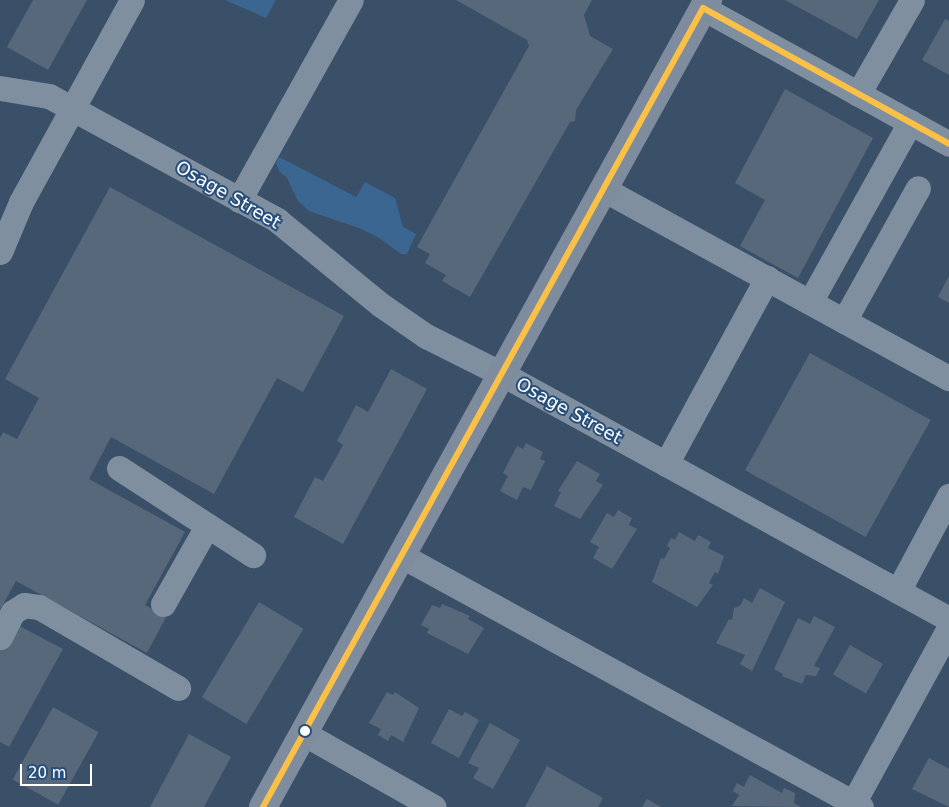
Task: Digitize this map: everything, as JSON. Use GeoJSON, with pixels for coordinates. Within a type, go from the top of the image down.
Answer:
{"type":"FeatureCollection","features":[{"type":"Feature","properties":{"kind":"main road"},"geometry":{"type":"LineString","coordinates":[[263,807],[605,190],[700,3]]}},
{"type":"Feature","properties":{"kind":"street"},"geometry":{"type":"LineString","coordinates":[[0,252],[21,202],[132,0]]}},
{"type":"Feature","properties":{"kind":"street"},"geometry":{"type":"LineString","coordinates":[[239,200],[351,0]]}},
{"type":"Feature","properties":{"kind":"street"},"geometry":{"type":"LineString","coordinates":[[858,94],[912,0]]}},
{"type":"Feature","properties":{"kind":"street"},"geometry":{"type":"LineString","coordinates":[[700,3],[949,144]]}},
{"type":"Feature","properties":{"kind":"street","name":"Osage Street"},"geometry":{"type":"LineString","coordinates":[[0,88],[49,96],[277,220],[381,305],[426,336],[504,375],[949,619]]}},
{"type":"Feature","properties":{"kind":"street"},"geometry":{"type":"LineString","coordinates":[[810,302],[910,122]]}},
{"type":"Feature","properties":{"kind":"street"},"geometry":{"type":"LineString","coordinates":[[844,321],[918,188]]}},
{"type":"Feature","properties":{"kind":"street"},"geometry":{"type":"LineString","coordinates":[[605,190],[949,378]]}},
{"type":"Feature","properties":{"kind":"street"},"geometry":{"type":"LineString","coordinates":[[666,464],[767,278]]}},
{"type":"Feature","properties":{"kind":"street"},"geometry":{"type":"LineString","coordinates":[[119,468],[253,555]]}},
{"type":"Feature","properties":{"kind":"street"},"geometry":{"type":"LineString","coordinates":[[898,591],[949,496]]}},
{"type":"Feature","properties":{"kind":"street"},"geometry":{"type":"LineString","coordinates":[[163,604],[207,526]]}},
{"type":"Feature","properties":{"kind":"street"},"geometry":{"type":"LineString","coordinates":[[402,556],[855,806],[949,628]]}},
{"type":"Feature","properties":{"kind":"street"},"geometry":{"type":"LineString","coordinates":[[0,637],[13,612],[24,605],[40,607],[178,688]]}},
{"type":"Feature","properties":{"kind":"street"},"geometry":{"type":"LineString","coordinates":[[303,733],[434,807]]}},
{"type":"Feature","properties":{"kind":"shaded area"},"geometry":{"type":"Polygon","coordinates":[[[225,0],[276,0],[266,18],[225,0]]]}},
{"type":"Feature","properties":{"kind":"shaded area"},"geometry":{"type":"Polygon","coordinates":[[[279,157],[356,197],[365,182],[395,198],[403,227],[416,234],[407,254],[401,254],[378,237],[359,228],[309,211],[298,201],[287,178],[279,171],[276,163],[279,157]]]}},
{"type":"Feature","properties":{"kind":"building"},"geometry":{"type":"Polygon","coordinates":[[[33,0],[87,0],[48,70],[7,47],[33,0]]]}},
{"type":"Feature","properties":{"kind":"building"},"geometry":{"type":"Polygon","coordinates":[[[456,0],[592,0],[584,15],[590,36],[613,49],[576,110],[575,121],[570,122],[470,297],[442,281],[446,275],[425,263],[430,254],[417,247],[529,46],[527,40],[456,0]]]}},
{"type":"Feature","properties":{"kind":"building"},"geometry":{"type":"Polygon","coordinates":[[[785,0],[879,0],[857,39],[785,0]]]}},
{"type":"Feature","properties":{"kind":"building"},"geometry":{"type":"Polygon","coordinates":[[[945,19],[949,21],[949,75],[922,60],[945,19]]]}},
{"type":"Feature","properties":{"kind":"building"},"geometry":{"type":"Polygon","coordinates":[[[785,89],[873,138],[798,278],[740,246],[765,200],[735,183],[785,89]]]}},
{"type":"Feature","properties":{"kind":"building"},"geometry":{"type":"Polygon","coordinates":[[[110,187],[344,316],[303,392],[277,378],[214,494],[111,437],[89,479],[185,532],[145,605],[166,617],[147,653],[16,581],[0,610],[0,438],[3,432],[17,439],[39,398],[5,379],[110,187]]]}},
{"type":"Feature","properties":{"kind":"building"},"geometry":{"type":"Polygon","coordinates":[[[949,276],[949,303],[938,297],[949,276]]]}},
{"type":"Feature","properties":{"kind":"building"},"geometry":{"type":"Polygon","coordinates":[[[810,353],[931,420],[866,537],[745,470],[810,353]]]}},
{"type":"Feature","properties":{"kind":"building"},"geometry":{"type":"Polygon","coordinates":[[[391,369],[427,389],[343,544],[294,517],[315,477],[323,481],[343,445],[337,441],[356,405],[368,412],[391,369]]]}},
{"type":"Feature","properties":{"kind":"building"},"geometry":{"type":"Polygon","coordinates":[[[526,443],[543,452],[540,459],[545,461],[531,490],[523,487],[517,500],[500,491],[508,476],[503,473],[517,446],[523,449],[526,443]]]}},
{"type":"Feature","properties":{"kind":"building"},"geometry":{"type":"Polygon","coordinates":[[[577,461],[600,474],[596,481],[603,485],[580,519],[554,506],[561,492],[558,491],[577,461]]]}},
{"type":"Feature","properties":{"kind":"building"},"geometry":{"type":"Polygon","coordinates":[[[618,510],[632,518],[629,525],[637,529],[612,569],[593,558],[599,547],[590,542],[607,513],[614,517],[618,510]]]}},
{"type":"Feature","properties":{"kind":"building"},"geometry":{"type":"Polygon","coordinates":[[[679,532],[695,541],[698,535],[711,542],[708,548],[724,556],[718,574],[715,572],[709,583],[713,585],[697,607],[652,582],[661,558],[664,559],[670,548],[667,546],[671,538],[675,540],[679,532]]]}},
{"type":"Feature","properties":{"kind":"building"},"geometry":{"type":"Polygon","coordinates":[[[760,588],[785,602],[752,671],[740,664],[745,655],[716,643],[729,619],[732,620],[734,608],[740,606],[744,598],[752,603],[760,588]]]}},
{"type":"Feature","properties":{"kind":"building"},"geometry":{"type":"Polygon","coordinates":[[[259,602],[304,629],[246,724],[202,697],[259,602]]]}},
{"type":"Feature","properties":{"kind":"building"},"geometry":{"type":"Polygon","coordinates":[[[442,604],[470,616],[468,619],[484,628],[468,654],[427,633],[429,629],[421,625],[432,605],[440,608],[442,604]]]}},
{"type":"Feature","properties":{"kind":"building"},"geometry":{"type":"Polygon","coordinates":[[[814,616],[835,627],[814,666],[820,668],[816,676],[806,675],[802,684],[782,676],[783,674],[774,669],[798,618],[810,624],[814,616]]]}},
{"type":"Feature","properties":{"kind":"building"},"geometry":{"type":"Polygon","coordinates":[[[12,622],[63,649],[9,747],[0,742],[0,645],[12,622]]]}},
{"type":"Feature","properties":{"kind":"building"},"geometry":{"type":"Polygon","coordinates":[[[850,645],[883,664],[866,693],[833,674],[850,645]]]}},
{"type":"Feature","properties":{"kind":"building"},"geometry":{"type":"Polygon","coordinates":[[[387,692],[393,695],[395,692],[419,708],[403,742],[391,735],[388,741],[378,735],[381,729],[369,723],[387,692]]]}},
{"type":"Feature","properties":{"kind":"building"},"geometry":{"type":"Polygon","coordinates":[[[53,707],[98,732],[58,805],[13,780],[53,707]]]}},
{"type":"Feature","properties":{"kind":"building"},"geometry":{"type":"Polygon","coordinates":[[[449,709],[462,716],[465,712],[479,720],[459,758],[431,743],[449,709]]]}},
{"type":"Feature","properties":{"kind":"building"},"geometry":{"type":"Polygon","coordinates":[[[490,723],[520,740],[493,789],[473,778],[479,768],[468,763],[490,723]]]}},
{"type":"Feature","properties":{"kind":"building"},"geometry":{"type":"Polygon","coordinates":[[[189,734],[231,757],[204,807],[150,807],[189,734]]]}},
{"type":"Feature","properties":{"kind":"building"},"geometry":{"type":"Polygon","coordinates":[[[929,758],[949,769],[949,807],[912,789],[929,758]]]}},
{"type":"Feature","properties":{"kind":"building"},"geometry":{"type":"Polygon","coordinates":[[[547,766],[603,798],[598,807],[525,807],[547,766]]]}},
{"type":"Feature","properties":{"kind":"building"},"geometry":{"type":"Polygon","coordinates":[[[750,775],[782,793],[784,788],[795,793],[794,803],[801,807],[732,806],[739,795],[733,791],[737,783],[744,787],[750,775]]]}},
{"type":"Feature","properties":{"kind":"building"},"geometry":{"type":"Polygon","coordinates":[[[647,799],[661,807],[642,807],[647,799]]]}},
{"type":"Feature","properties":{"kind":"transit line"},"geometry":{"type":"LineString","coordinates":[[263,807],[703,8],[949,144]]}}]}
